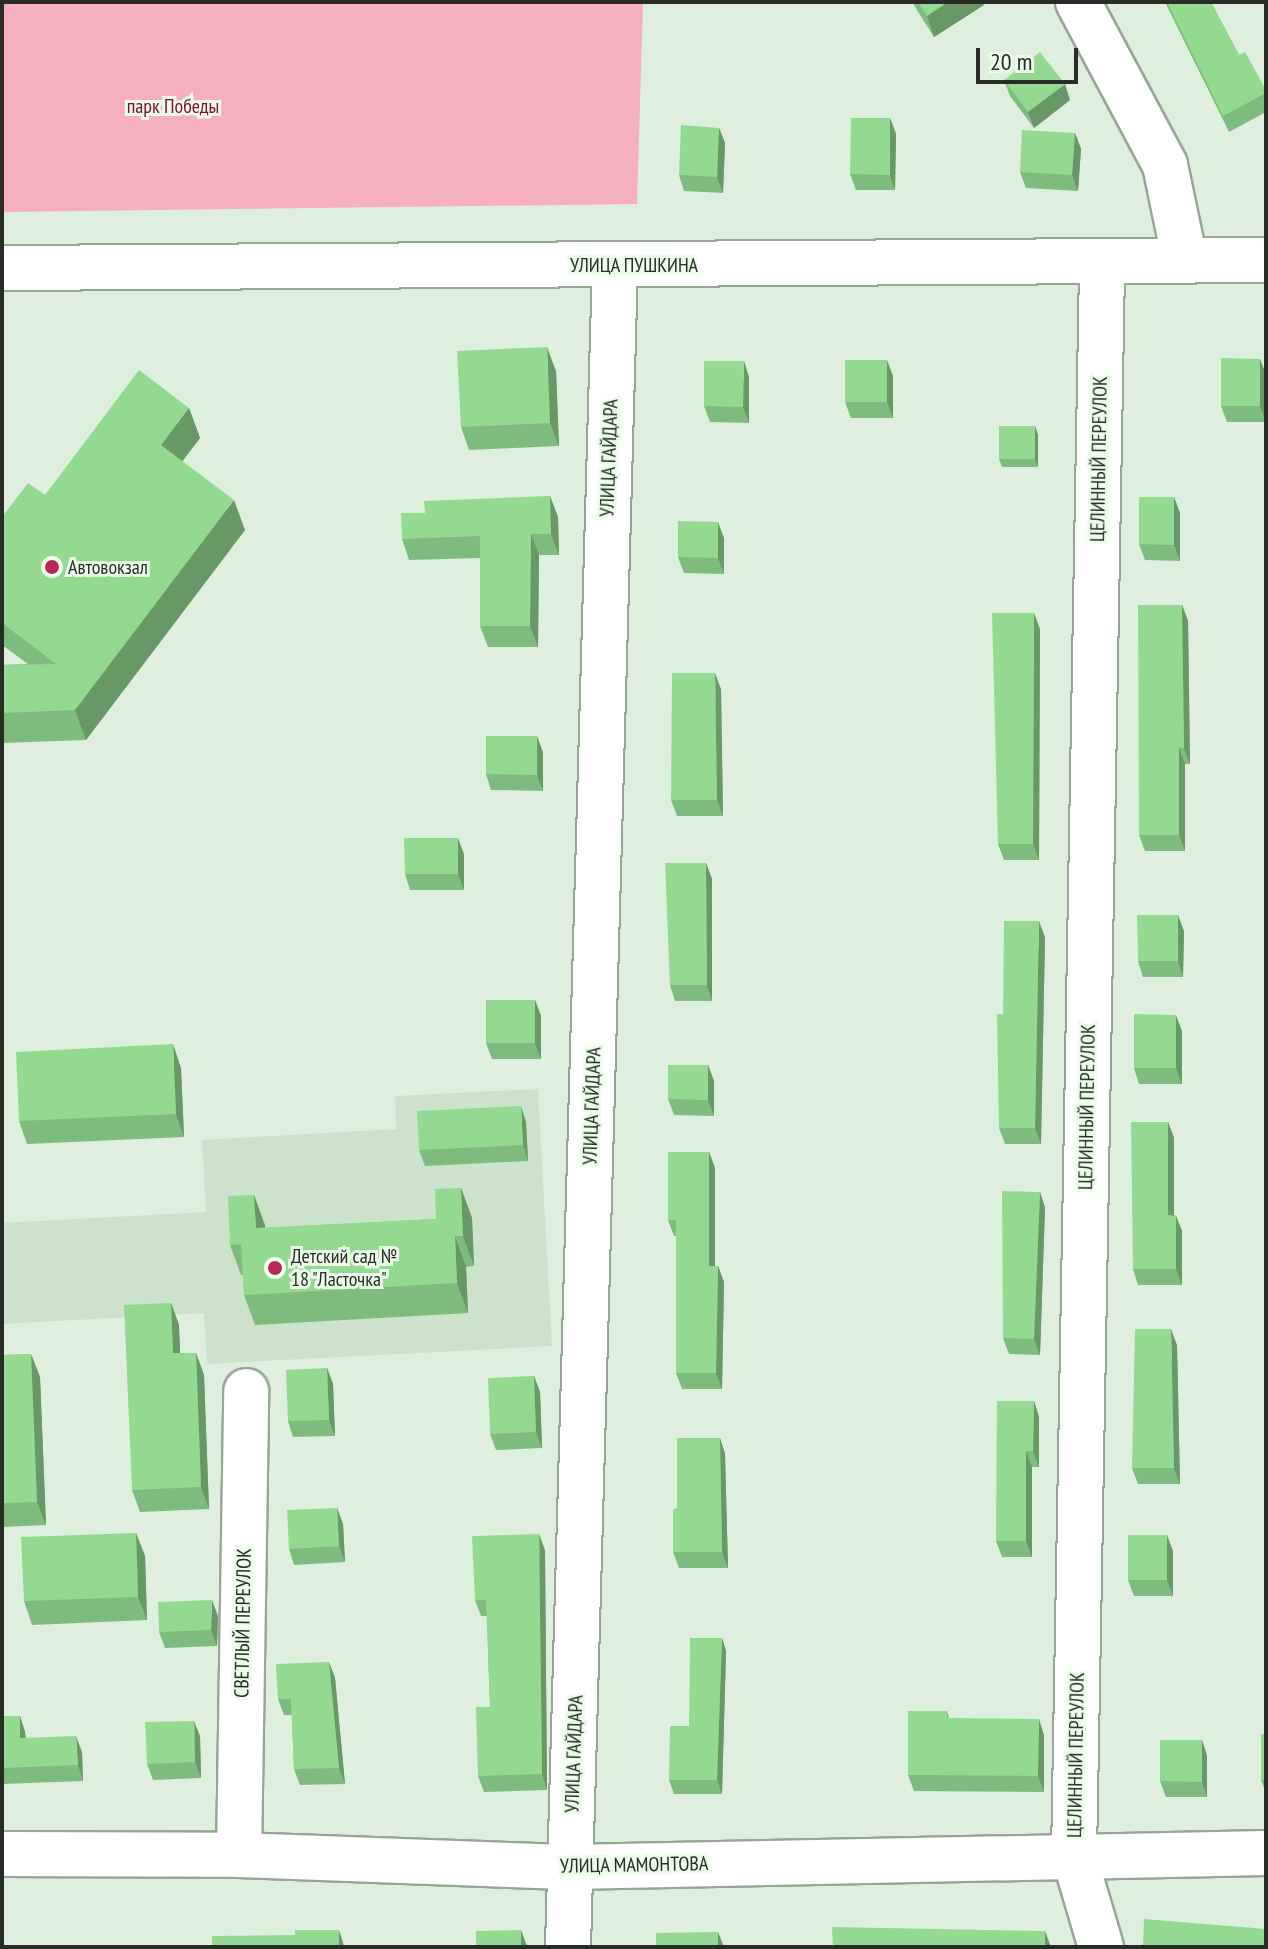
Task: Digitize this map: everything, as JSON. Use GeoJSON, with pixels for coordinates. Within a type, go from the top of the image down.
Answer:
{"type":"FeatureCollection","features":[{"type":"Feature","properties":{"kind":"street"},"geometry":{"type":"LineString","coordinates":[[1078,2],[1165,165],[1185,261]]}},
{"type":"Feature","properties":{"kind":"street","name":"УЛИЦА ПУШКИНА"},"geometry":{"type":"LineString","coordinates":[[2,268],[1266,260]]}},
{"type":"Feature","properties":{"kind":"street","name":"ЦЕЛИННЫЙ ПЕРЕУЛОК"},"geometry":{"type":"LineString","coordinates":[[1101,1947],[1074,1856],[1102,263]]}},
{"type":"Feature","properties":{"kind":"street","name":"УЛИЦА ГАЙДАРА"},"geometry":{"type":"LineString","coordinates":[[568,1947],[615,265]]}},
{"type":"Feature","properties":{"kind":"street","name":"СВЕТЛЫЙ ПЕРЕУЛОК"},"geometry":{"type":"LineString","coordinates":[[239,1855],[246,1391]]}},
{"type":"Feature","properties":{"kind":"street","name":"УЛИЦА МАМОНТОВА"},"geometry":{"type":"LineString","coordinates":[[2,1854],[239,1855],[571,1867],[1266,1853]]}},
{"type":"Feature","properties":{"kind":"shaded area","name":"Детский сад № 18 \"Ласточка\""},"geometry":{"type":"Polygon","coordinates":[[[538,1089],[552,1346],[207,1364],[204,1313],[2,1324],[2,1223],[206,1212],[202,1140],[396,1129],[395,1096],[538,1089]]]}},
{"type":"Feature","properties":{"kind":"green space","name":"парк Победы"},"geometry":{"type":"Polygon","coordinates":[[[2,2],[643,2],[637,204],[2,212],[2,2]]]}},
{"type":"Feature","properties":{"kind":"building"},"geometry":{"type":"Polygon","coordinates":[[[918,2],[948,2],[927,16],[918,2]]]}},
{"type":"Feature","properties":{"kind":"building"},"geometry":{"type":"Polygon","coordinates":[[[1167,2],[1211,2],[1239,55],[1245,52],[1266,93],[1223,116],[1167,2]]]}},
{"type":"Feature","properties":{"kind":"building"},"geometry":{"type":"Polygon","coordinates":[[[1040,52],[1065,84],[1028,112],[1004,80],[1040,52]]]}},
{"type":"Feature","properties":{"kind":"building"},"geometry":{"type":"Polygon","coordinates":[[[851,118],[890,118],[890,175],[850,174],[851,118]]]}},
{"type":"Feature","properties":{"kind":"building"},"geometry":{"type":"Polygon","coordinates":[[[681,125],[719,128],[717,177],[679,175],[681,125]]]}},
{"type":"Feature","properties":{"kind":"building"},"geometry":{"type":"Polygon","coordinates":[[[1022,130],[1075,133],[1072,175],[1020,172],[1022,130]]]}},
{"type":"Feature","properties":{"kind":"building"},"geometry":{"type":"Polygon","coordinates":[[[547,347],[550,423],[461,427],[457,351],[547,347]]]}},
{"type":"Feature","properties":{"kind":"building"},"geometry":{"type":"Polygon","coordinates":[[[1221,358],[1260,359],[1260,406],[1221,406],[1221,358]]]}},
{"type":"Feature","properties":{"kind":"building"},"geometry":{"type":"Polygon","coordinates":[[[845,360],[887,360],[887,402],[845,402],[845,360]]]}},
{"type":"Feature","properties":{"kind":"building"},"geometry":{"type":"Polygon","coordinates":[[[704,361],[744,361],[743,407],[704,406],[704,361]]]}},
{"type":"Feature","properties":{"kind":"building"},"geometry":{"type":"Polygon","coordinates":[[[139,370],[189,408],[161,445],[234,500],[75,710],[2,713],[2,665],[56,664],[2,623],[2,517],[28,483],[45,495],[139,370]]]}},
{"type":"Feature","properties":{"kind":"building"},"geometry":{"type":"Polygon","coordinates":[[[999,426],[1035,426],[1035,459],[999,459],[999,426]]]}},
{"type":"Feature","properties":{"kind":"building"},"geometry":{"type":"Polygon","coordinates":[[[550,496],[551,534],[531,534],[530,626],[480,626],[480,536],[402,539],[401,513],[425,513],[424,501],[550,496]]]}},
{"type":"Feature","properties":{"kind":"building"},"geometry":{"type":"Polygon","coordinates":[[[1139,497],[1174,497],[1174,545],[1139,544],[1139,497]]]}},
{"type":"Feature","properties":{"kind":"building"},"geometry":{"type":"Polygon","coordinates":[[[678,521],[718,522],[718,558],[678,557],[678,521]]]}},
{"type":"Feature","properties":{"kind":"building"},"geometry":{"type":"Polygon","coordinates":[[[1138,605],[1182,605],[1184,748],[1179,748],[1179,835],[1139,835],[1138,605]]]}},
{"type":"Feature","properties":{"kind":"building"},"geometry":{"type":"Polygon","coordinates":[[[992,613],[1034,613],[1033,844],[998,844],[992,613]]]}},
{"type":"Feature","properties":{"kind":"building"},"geometry":{"type":"Polygon","coordinates":[[[672,673],[715,673],[717,800],[671,800],[672,673]]]}},
{"type":"Feature","properties":{"kind":"building"},"geometry":{"type":"Polygon","coordinates":[[[486,736],[537,736],[537,775],[486,774],[486,736]]]}},
{"type":"Feature","properties":{"kind":"building"},"geometry":{"type":"Polygon","coordinates":[[[404,838],[458,838],[458,874],[405,874],[404,838]]]}},
{"type":"Feature","properties":{"kind":"building"},"geometry":{"type":"Polygon","coordinates":[[[665,863],[706,863],[707,985],[670,985],[665,863]]]}},
{"type":"Feature","properties":{"kind":"building"},"geometry":{"type":"Polygon","coordinates":[[[1137,915],[1178,915],[1178,961],[1138,961],[1137,915]]]}},
{"type":"Feature","properties":{"kind":"building"},"geometry":{"type":"Polygon","coordinates":[[[1004,921],[1039,921],[1035,1128],[999,1128],[997,1014],[1003,1014],[1004,921]]]}},
{"type":"Feature","properties":{"kind":"building"},"geometry":{"type":"Polygon","coordinates":[[[486,1000],[535,1000],[535,1043],[486,1043],[486,1000]]]}},
{"type":"Feature","properties":{"kind":"building"},"geometry":{"type":"Polygon","coordinates":[[[1134,1014],[1176,1015],[1176,1068],[1134,1068],[1134,1014]]]}},
{"type":"Feature","properties":{"kind":"building"},"geometry":{"type":"Polygon","coordinates":[[[173,1044],[176,1114],[19,1121],[16,1052],[173,1044]]]}},
{"type":"Feature","properties":{"kind":"building"},"geometry":{"type":"Polygon","coordinates":[[[668,1065],[708,1065],[708,1100],[668,1099],[668,1065]]]}},
{"type":"Feature","properties":{"kind":"building"},"geometry":{"type":"Polygon","coordinates":[[[521,1106],[523,1145],[419,1150],[417,1111],[521,1106]]]}},
{"type":"Feature","properties":{"kind":"building"},"geometry":{"type":"Polygon","coordinates":[[[1131,1122],[1168,1122],[1168,1215],[1176,1216],[1176,1269],[1133,1269],[1131,1122]]]}},
{"type":"Feature","properties":{"kind":"building"},"geometry":{"type":"Polygon","coordinates":[[[668,1152],[709,1152],[709,1266],[718,1266],[716,1373],[676,1373],[676,1220],[668,1220],[668,1152]]]}},
{"type":"Feature","properties":{"kind":"building"},"geometry":{"type":"Polygon","coordinates":[[[461,1188],[463,1236],[455,1236],[457,1283],[244,1295],[241,1244],[230,1245],[228,1196],[254,1195],[256,1228],[436,1219],[435,1189],[461,1188]]]}},
{"type":"Feature","properties":{"kind":"building"},"geometry":{"type":"Polygon","coordinates":[[[1002,1191],[1040,1192],[1034,1339],[1003,1338],[1002,1191]]]}},
{"type":"Feature","properties":{"kind":"building"},"geometry":{"type":"Polygon","coordinates":[[[171,1303],[173,1353],[196,1353],[201,1487],[132,1490],[124,1305],[171,1303]]]}},
{"type":"Feature","properties":{"kind":"building"},"geometry":{"type":"Polygon","coordinates":[[[1135,1329],[1171,1329],[1174,1468],[1132,1468],[1135,1329]]]}},
{"type":"Feature","properties":{"kind":"building"},"geometry":{"type":"Polygon","coordinates":[[[31,1354],[37,1502],[2,1503],[2,1355],[31,1354]]]}},
{"type":"Feature","properties":{"kind":"building"},"geometry":{"type":"Polygon","coordinates":[[[327,1368],[329,1420],[288,1421],[286,1370],[327,1368]]]}},
{"type":"Feature","properties":{"kind":"building"},"geometry":{"type":"Polygon","coordinates":[[[534,1376],[536,1432],[490,1434],[488,1378],[534,1376]]]}},
{"type":"Feature","properties":{"kind":"building"},"geometry":{"type":"Polygon","coordinates":[[[997,1401],[1034,1401],[1033,1451],[1026,1451],[1026,1541],[996,1541],[997,1401]]]}},
{"type":"Feature","properties":{"kind":"building"},"geometry":{"type":"Polygon","coordinates":[[[677,1438],[720,1438],[722,1552],[673,1552],[673,1509],[677,1508],[677,1438]]]}},
{"type":"Feature","properties":{"kind":"building"},"geometry":{"type":"Polygon","coordinates":[[[337,1508],[339,1546],[289,1549],[287,1510],[337,1508]]]}},
{"type":"Feature","properties":{"kind":"building"},"geometry":{"type":"Polygon","coordinates":[[[136,1533],[138,1597],[24,1601],[21,1537],[136,1533]]]}},
{"type":"Feature","properties":{"kind":"building"},"geometry":{"type":"Polygon","coordinates":[[[539,1534],[542,1774],[478,1776],[476,1707],[490,1707],[486,1600],[475,1600],[472,1536],[539,1534]]]}},
{"type":"Feature","properties":{"kind":"building"},"geometry":{"type":"Polygon","coordinates":[[[1128,1535],[1167,1535],[1167,1580],[1128,1580],[1128,1535]]]}},
{"type":"Feature","properties":{"kind":"building"},"geometry":{"type":"Polygon","coordinates":[[[212,1600],[211,1630],[159,1632],[158,1602],[212,1600]]]}},
{"type":"Feature","properties":{"kind":"building"},"geometry":{"type":"Polygon","coordinates":[[[690,1638],[722,1638],[717,1780],[669,1780],[670,1726],[689,1726],[690,1638]]]}},
{"type":"Feature","properties":{"kind":"building"},"geometry":{"type":"Polygon","coordinates":[[[329,1662],[339,1768],[294,1769],[291,1699],[278,1699],[276,1664],[329,1662]]]}},
{"type":"Feature","properties":{"kind":"building"},"geometry":{"type":"Polygon","coordinates":[[[908,1711],[947,1711],[947,1718],[1039,1719],[1038,1776],[908,1775],[908,1711]]]}},
{"type":"Feature","properties":{"kind":"building"},"geometry":{"type":"Polygon","coordinates":[[[2,1716],[20,1716],[20,1738],[76,1736],[78,1765],[2,1768],[2,1716]]]}},
{"type":"Feature","properties":{"kind":"building"},"geometry":{"type":"Polygon","coordinates":[[[194,1721],[195,1762],[147,1764],[145,1722],[194,1721]]]}},
{"type":"Feature","properties":{"kind":"building"},"geometry":{"type":"Polygon","coordinates":[[[1261,1734],[1266,1734],[1266,1780],[1261,1780],[1261,1734]]]}},
{"type":"Feature","properties":{"kind":"building"},"geometry":{"type":"Polygon","coordinates":[[[1160,1740],[1202,1740],[1202,1782],[1160,1781],[1160,1740]]]}},
{"type":"Feature","properties":{"kind":"building"},"geometry":{"type":"Polygon","coordinates":[[[1144,1919],[1266,1929],[1266,1947],[1143,1947],[1144,1919]]]}},
{"type":"Feature","properties":{"kind":"building"},"geometry":{"type":"Polygon","coordinates":[[[832,1927],[1045,1931],[1045,1947],[833,1947],[832,1927]]]}},
{"type":"Feature","properties":{"kind":"building"},"geometry":{"type":"Polygon","coordinates":[[[295,1930],[339,1930],[339,1947],[212,1947],[212,1936],[295,1935],[295,1930]]]}},
{"type":"Feature","properties":{"kind":"building"},"geometry":{"type":"Polygon","coordinates":[[[521,1930],[521,1947],[476,1947],[476,1931],[521,1930]]]}},
{"type":"Feature","properties":{"kind":"building"},"geometry":{"type":"Polygon","coordinates":[[[718,1932],[718,1947],[656,1947],[656,1933],[718,1932]]]}},
{"type":"Feature","properties":{"kind":"place","name":"Автовокзал"},"geometry":{"type":"Point","coordinates":[52,567]}},
{"type":"Feature","properties":{"kind":"place","name":"Детский сад № 18 \"Ласточка\""},"geometry":{"type":"Point","coordinates":[275,1268]}}]}
